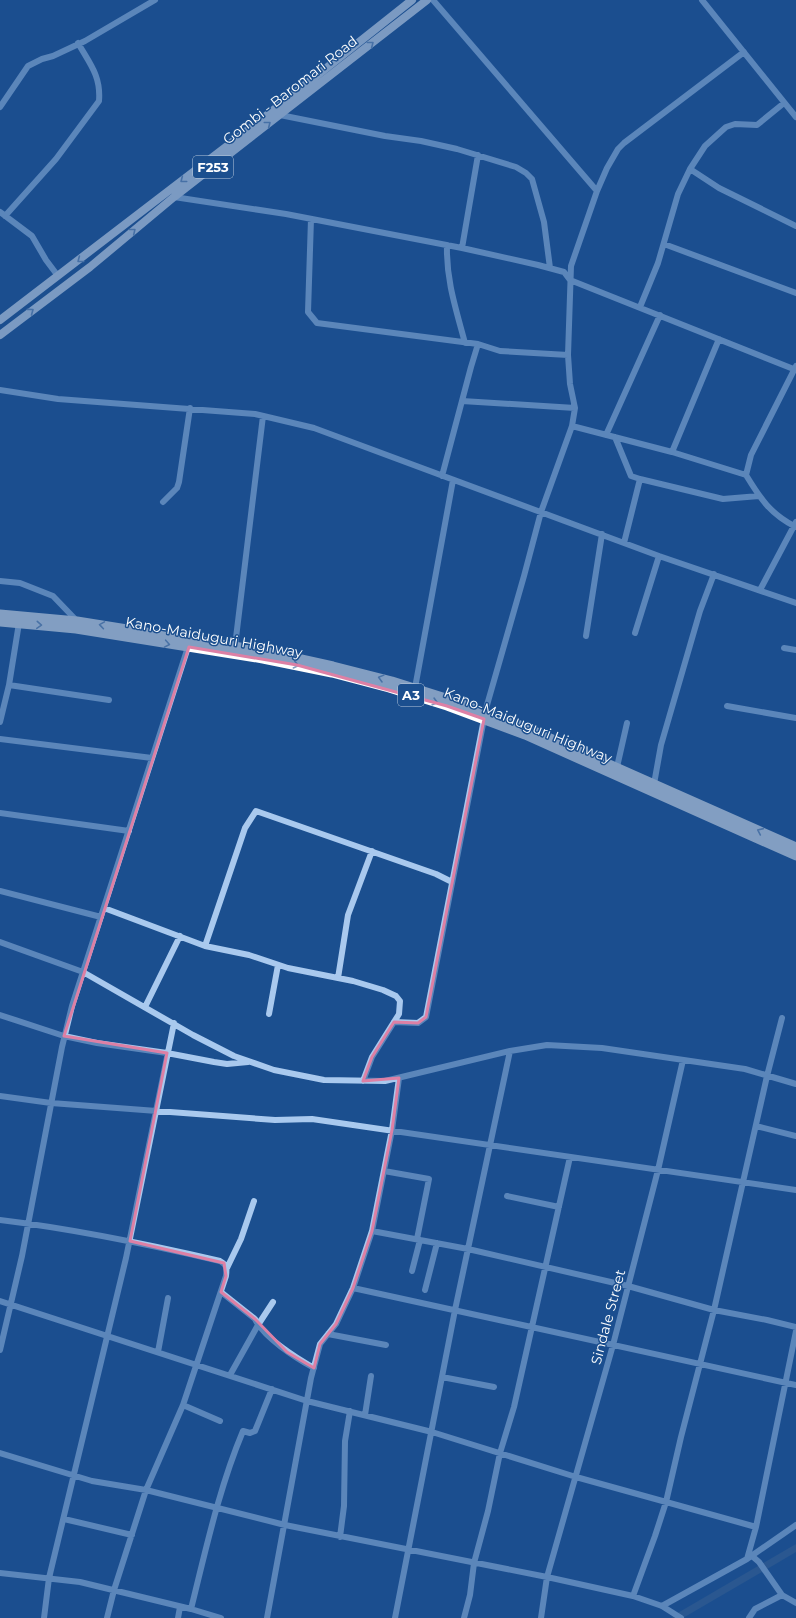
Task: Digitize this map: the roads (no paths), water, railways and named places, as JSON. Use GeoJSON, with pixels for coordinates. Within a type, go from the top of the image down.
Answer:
{"type":"FeatureCollection","features":[{"type":"Feature","properties":{"kind":"highway","name":"Kano-Maiduguri Highway"},"geometry":{"type":"LineString","coordinates":[[0,614],[77,621],[332,673],[528,728],[796,847]]}},
{"type":"Feature","properties":{"kind":"highway","name":"Kano-Maiduguri Highway"},"geometry":{"type":"LineString","coordinates":[[0,622],[76,629],[189,644],[235,646],[326,664],[415,688],[484,716],[796,856]]}},
{"type":"Feature","properties":{"kind":"main road","name":"Gombi - Baromari Road"},"geometry":{"type":"LineString","coordinates":[[0,335],[90,267],[412,0]]}},
{"type":"Feature","properties":{"kind":"main road","name":"Gombi - Baromari Road"},"geometry":{"type":"LineString","coordinates":[[0,320],[254,130],[280,115],[427,0]]}},
{"type":"Feature","properties":{"kind":"street"},"geometry":{"type":"LineString","coordinates":[[0,107],[28,66],[42,59],[54,56],[155,0]]}},
{"type":"Feature","properties":{"kind":"street"},"geometry":{"type":"LineString","coordinates":[[433,0],[597,191]]}},
{"type":"Feature","properties":{"kind":"street"},"geometry":{"type":"LineString","coordinates":[[702,0],[796,117]]}},
{"type":"Feature","properties":{"kind":"street"},"geometry":{"type":"LineString","coordinates":[[58,276],[46,260],[32,236],[3,214],[56,158],[99,101],[100,90],[98,78],[78,43]]}},
{"type":"Feature","properties":{"kind":"street"},"geometry":{"type":"LineString","coordinates":[[394,1022],[418,1023],[426,1017],[484,716],[541,512],[572,426],[575,408],[570,384],[568,355],[571,266],[597,191],[607,168],[618,149],[624,143],[744,52]]}},
{"type":"Feature","properties":{"kind":"street"},"geometry":{"type":"LineString","coordinates":[[640,307],[658,264],[678,194],[690,169],[705,146],[726,127],[735,124],[757,125],[784,102]]}},
{"type":"Feature","properties":{"kind":"street"},"geometry":{"type":"LineString","coordinates":[[280,115],[385,136],[421,141],[478,155],[516,167],[532,179],[544,222],[550,268]]}},
{"type":"Feature","properties":{"kind":"street"},"geometry":{"type":"LineString","coordinates":[[462,248],[478,155]]}},
{"type":"Feature","properties":{"kind":"street"},"geometry":{"type":"LineString","coordinates":[[690,169],[719,188],[796,226]]}},
{"type":"Feature","properties":{"kind":"street"},"geometry":{"type":"LineString","coordinates":[[174,197],[311,219],[462,248],[550,268],[564,272],[570,280],[796,368],[752,455],[746,475]]}},
{"type":"Feature","properties":{"kind":"street"},"geometry":{"type":"LineString","coordinates":[[311,219],[308,312],[317,322],[478,344],[500,351],[568,355]]}},
{"type":"Feature","properties":{"kind":"street"},"geometry":{"type":"LineString","coordinates":[[664,244],[796,293]]}},
{"type":"Feature","properties":{"kind":"street"},"geometry":{"type":"LineString","coordinates":[[447,245],[446,263],[448,281],[465,343]]}},
{"type":"Feature","properties":{"kind":"street"},"geometry":{"type":"LineString","coordinates":[[606,435],[660,315]]}},
{"type":"Feature","properties":{"kind":"street"},"geometry":{"type":"LineString","coordinates":[[672,452],[719,339]]}},
{"type":"Feature","properties":{"kind":"street"},"geometry":{"type":"LineString","coordinates":[[442,476],[470,367],[478,344]]}},
{"type":"Feature","properties":{"kind":"street"},"geometry":{"type":"LineString","coordinates":[[0,390],[58,399],[190,408],[263,416],[314,428],[659,556],[796,602]]}},
{"type":"Feature","properties":{"kind":"street"},"geometry":{"type":"LineString","coordinates":[[462,401],[575,408]]}},
{"type":"Feature","properties":{"kind":"street"},"geometry":{"type":"LineString","coordinates":[[163,502],[177,488],[179,482],[190,408]]}},
{"type":"Feature","properties":{"kind":"street"},"geometry":{"type":"LineString","coordinates":[[235,646],[263,416]]}},
{"type":"Feature","properties":{"kind":"street"},"geometry":{"type":"LineString","coordinates":[[572,426],[672,452],[746,475],[759,496],[774,514],[795,525],[760,590]]}},
{"type":"Feature","properties":{"kind":"street"},"geometry":{"type":"LineString","coordinates":[[615,437],[631,476],[640,480],[723,499],[759,496]]}},
{"type":"Feature","properties":{"kind":"street"},"geometry":{"type":"LineString","coordinates":[[415,688],[453,480]]}},
{"type":"Feature","properties":{"kind":"street"},"geometry":{"type":"LineString","coordinates":[[624,543],[640,480]]}},
{"type":"Feature","properties":{"kind":"street"},"geometry":{"type":"LineString","coordinates":[[586,636],[602,534]]}},
{"type":"Feature","properties":{"kind":"street"},"geometry":{"type":"LineString","coordinates":[[635,633],[659,556]]}},
{"type":"Feature","properties":{"kind":"street"},"geometry":{"type":"LineString","coordinates":[[654,784],[661,745],[700,611],[714,574]]}},
{"type":"Feature","properties":{"kind":"street"},"geometry":{"type":"LineString","coordinates":[[0,581],[20,583],[53,596],[77,621]]}},
{"type":"Feature","properties":{"kind":"street"},"geometry":{"type":"LineString","coordinates":[[0,722],[9,685],[19,623]]}},
{"type":"Feature","properties":{"kind":"street"},"geometry":{"type":"LineString","coordinates":[[0,1350],[28,1224],[64,1036],[72,1006],[189,644]]}},
{"type":"Feature","properties":{"kind":"street"},"geometry":{"type":"LineString","coordinates":[[784,648],[796,650]]}},
{"type":"Feature","properties":{"kind":"street"},"geometry":{"type":"LineString","coordinates":[[9,685],[109,700]]}},
{"type":"Feature","properties":{"kind":"street"},"geometry":{"type":"LineString","coordinates":[[728,706],[796,718]]}},
{"type":"Feature","properties":{"kind":"street"},"geometry":{"type":"LineString","coordinates":[[617,767],[627,723]]}},
{"type":"Feature","properties":{"kind":"street"},"geometry":{"type":"LineString","coordinates":[[0,739],[152,758]]}},
{"type":"Feature","properties":{"kind":"street"},"geometry":{"type":"LineString","coordinates":[[205,946],[245,828],[256,811],[436,874],[452,882]]}},
{"type":"Feature","properties":{"kind":"street"},"geometry":{"type":"LineString","coordinates":[[0,812],[129,831]]}},
{"type":"Feature","properties":{"kind":"street"},"geometry":{"type":"LineString","coordinates":[[338,978],[348,915],[372,851]]}},
{"type":"Feature","properties":{"kind":"street"},"geometry":{"type":"LineString","coordinates":[[0,890],[101,917]]}},
{"type":"Feature","properties":{"kind":"street"},"geometry":{"type":"LineString","coordinates":[[104,908],[205,946],[249,955],[278,965],[338,978],[383,990],[396,996],[400,1001],[401,1008],[372,1057],[363,1081]]}},
{"type":"Feature","properties":{"kind":"street"},"geometry":{"type":"LineString","coordinates":[[145,1007],[180,936]]}},
{"type":"Feature","properties":{"kind":"street"},"geometry":{"type":"LineString","coordinates":[[0,942],[83,972],[193,1035],[234,1056],[274,1070],[324,1080],[385,1081],[510,1051],[547,1046],[602,1048],[745,1069],[796,1084]]}},
{"type":"Feature","properties":{"kind":"street"},"geometry":{"type":"LineString","coordinates":[[269,1014],[278,965]]}},
{"type":"Feature","properties":{"kind":"street"},"geometry":{"type":"LineString","coordinates":[[0,1015],[64,1036],[97,1043],[168,1053],[227,1064],[250,1062]]}},
{"type":"Feature","properties":{"kind":"street"},"geometry":{"type":"LineString","coordinates":[[633,1596],[666,1502],[714,1310],[767,1076],[782,1018]]}},
{"type":"Feature","properties":{"kind":"street"},"geometry":{"type":"LineString","coordinates":[[44,1618],[49,1578],[130,1240],[174,1023]]}},
{"type":"Feature","properties":{"kind":"street"},"geometry":{"type":"LineString","coordinates":[[395,1618],[455,1310],[510,1051]]}},
{"type":"Feature","properties":{"kind":"street","name":"Sindale Street"},"geometry":{"type":"LineString","coordinates":[[541,1618],[547,1577],[613,1345],[658,1170],[683,1060]]}},
{"type":"Feature","properties":{"kind":"street"},"geometry":{"type":"LineString","coordinates":[[267,1618],[314,1368],[320,1344],[336,1324],[353,1288],[372,1231],[392,1130],[398,1078]]}},
{"type":"Feature","properties":{"kind":"street"},"geometry":{"type":"LineString","coordinates":[[0,1096],[51,1103],[275,1120],[312,1119],[796,1190]]}},
{"type":"Feature","properties":{"kind":"street"},"geometry":{"type":"LineString","coordinates":[[756,1126],[796,1136]]}},
{"type":"Feature","properties":{"kind":"street"},"geometry":{"type":"LineString","coordinates":[[464,1618],[470,1595],[474,1564],[488,1511],[500,1453],[514,1407],[570,1157]]}},
{"type":"Feature","properties":{"kind":"street"},"geometry":{"type":"LineString","coordinates":[[384,1171],[429,1180],[412,1271]]}},
{"type":"Feature","properties":{"kind":"street"},"geometry":{"type":"LineString","coordinates":[[507,1196],[559,1208]]}},
{"type":"Feature","properties":{"kind":"street"},"geometry":{"type":"LineString","coordinates":[[107,1618],[114,1590],[146,1490],[183,1405],[221,1292],[227,1268],[241,1239],[254,1201]]}},
{"type":"Feature","properties":{"kind":"street"},"geometry":{"type":"LineString","coordinates":[[0,1220],[130,1240],[220,1261],[227,1268]]}},
{"type":"Feature","properties":{"kind":"street"},"geometry":{"type":"LineString","coordinates":[[372,1231],[468,1249],[628,1286],[714,1310],[796,1327]]}},
{"type":"Feature","properties":{"kind":"street"},"geometry":{"type":"LineString","coordinates":[[425,1290],[436,1243]]}},
{"type":"Feature","properties":{"kind":"street"},"geometry":{"type":"LineString","coordinates":[[353,1288],[796,1385]]}},
{"type":"Feature","properties":{"kind":"street"},"geometry":{"type":"LineString","coordinates":[[221,1292],[255,1319],[258,1325],[287,1352],[314,1368]]}},
{"type":"Feature","properties":{"kind":"street"},"geometry":{"type":"LineString","coordinates":[[158,1352],[168,1298]]}},
{"type":"Feature","properties":{"kind":"street"},"geometry":{"type":"LineString","coordinates":[[0,1301],[307,1400],[432,1432],[576,1477],[756,1527]]}},
{"type":"Feature","properties":{"kind":"street"},"geometry":{"type":"LineString","coordinates":[[230,1375],[258,1325],[273,1302]]}},
{"type":"Feature","properties":{"kind":"street"},"geometry":{"type":"LineString","coordinates":[[750,1558],[796,1331]]}},
{"type":"Feature","properties":{"kind":"street"},"geometry":{"type":"LineString","coordinates":[[328,1334],[386,1344]]}},
{"type":"Feature","properties":{"kind":"street"},"geometry":{"type":"LineString","coordinates":[[365,1415],[370,1376]]}},
{"type":"Feature","properties":{"kind":"street"},"geometry":{"type":"LineString","coordinates":[[442,1377],[494,1387]]}},
{"type":"Feature","properties":{"kind":"street"},"geometry":{"type":"LineString","coordinates":[[191,1609],[217,1508],[236,1448],[243,1431],[250,1433],[255,1431],[272,1389]]}},
{"type":"Feature","properties":{"kind":"street"},"geometry":{"type":"LineString","coordinates":[[183,1405],[220,1421]]}},
{"type":"Feature","properties":{"kind":"street"},"geometry":{"type":"LineString","coordinates":[[340,1537],[344,1506],[345,1441],[350,1411]]}},
{"type":"Feature","properties":{"kind":"street"},"geometry":{"type":"LineString","coordinates":[[0,1453],[92,1481],[146,1490],[285,1526],[547,1577],[633,1596],[662,1606],[681,1618]]}},
{"type":"Feature","properties":{"kind":"street"},"geometry":{"type":"LineString","coordinates":[[64,1519],[132,1535]]}},
{"type":"Feature","properties":{"kind":"street"},"geometry":{"type":"LineString","coordinates":[[662,1606],[750,1558],[796,1525]]}},
{"type":"Feature","properties":{"kind":"street"},"geometry":{"type":"LineString","coordinates":[[750,1558],[759,1562],[782,1595],[796,1603]]}},
{"type":"Feature","properties":{"kind":"street"},"geometry":{"type":"LineString","coordinates":[[0,1573],[80,1582],[191,1609],[221,1618]]}},
{"type":"Feature","properties":{"kind":"street"},"geometry":{"type":"LineString","coordinates":[[749,1618],[755,1609],[782,1595]]}},
{"type":"Feature","properties":{"kind":"street"},"geometry":{"type":"LineString","coordinates":[[178,1618],[180,1607]]}},
{"type":"Feature","properties":{"kind":"waterway"},"geometry":{"type":"LineString","coordinates":[[676,1618],[796,1548]]}}]}
